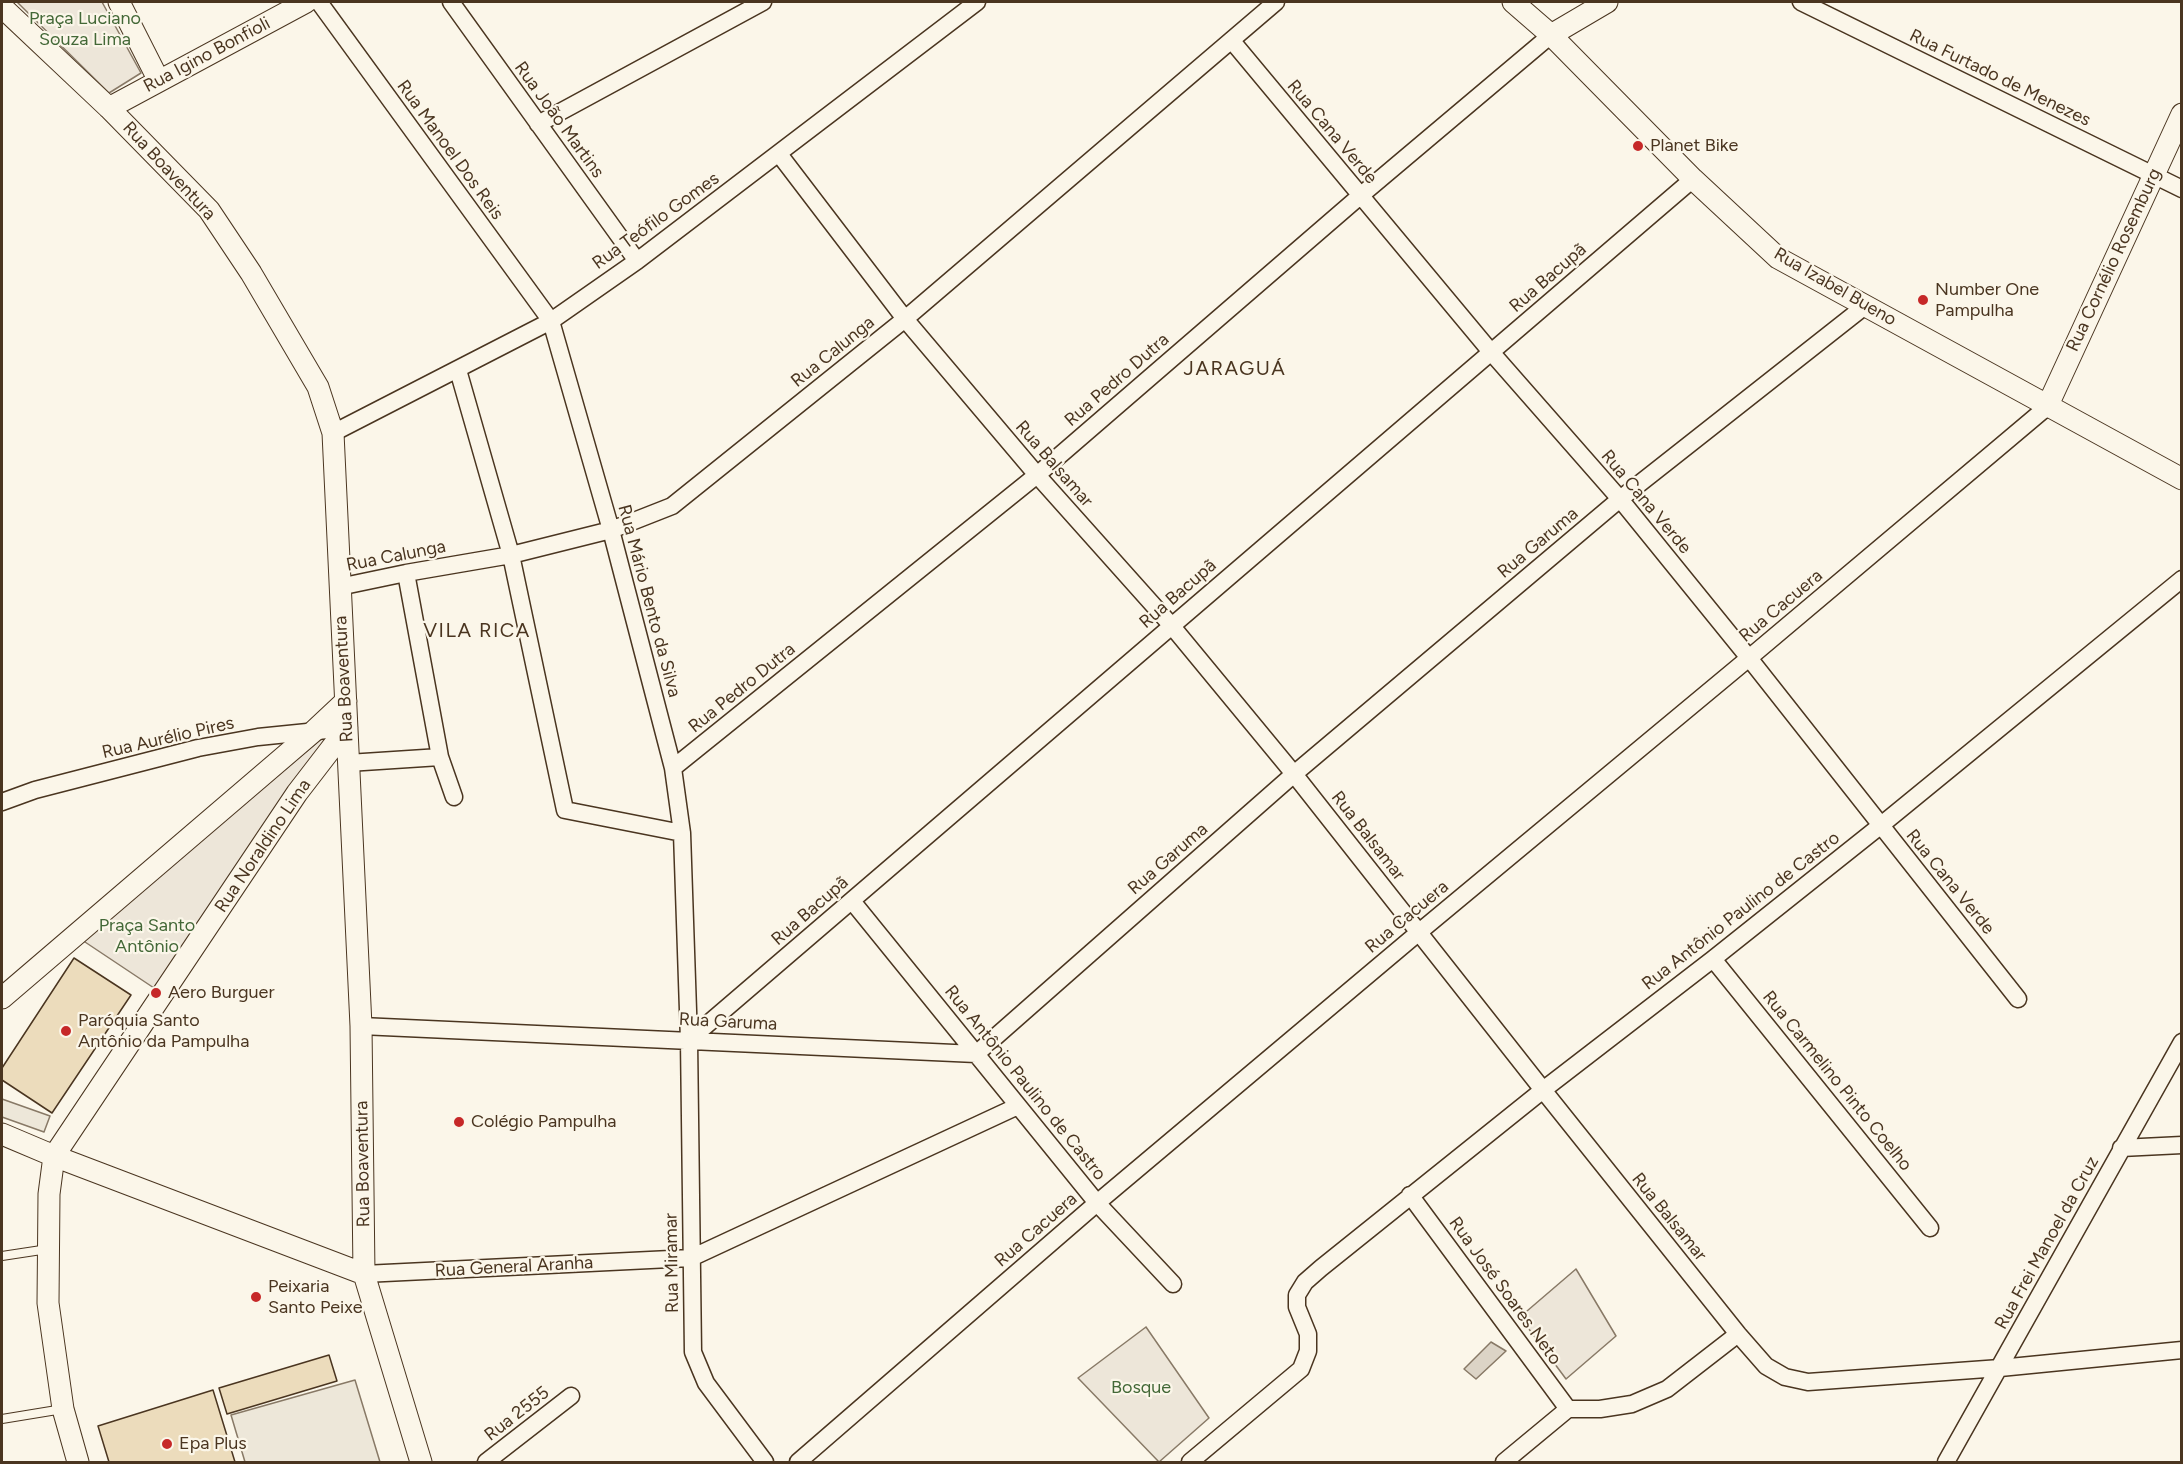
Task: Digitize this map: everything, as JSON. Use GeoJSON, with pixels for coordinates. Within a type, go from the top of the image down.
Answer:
{"type":"FeatureCollection","features":[{"type":"Feature","properties":{"kind":"street"},"geometry":{"type":"LineString","coordinates":[[119,2],[159,81]]}},
{"type":"Feature","properties":{"kind":"street","name":"Rua Igino Bonfioli"},"geometry":{"type":"LineString","coordinates":[[109,108],[306,2]]}},
{"type":"Feature","properties":{"kind":"street","name":"Rua Manoel Dos Reis"},"geometry":{"type":"LineString","coordinates":[[319,2],[550,321]]}},
{"type":"Feature","properties":{"kind":"street","name":"Rua João Martins"},"geometry":{"type":"LineString","coordinates":[[450,2],[637,261]]}},
{"type":"Feature","properties":{"kind":"street"},"geometry":{"type":"LineString","coordinates":[[538,124],[763,2]]}},
{"type":"Feature","properties":{"kind":"street","name":"Rua Teófilo Gomes"},"geometry":{"type":"LineString","coordinates":[[333,433],[550,321],[637,261],[977,2]]}},
{"type":"Feature","properties":{"kind":"street","name":"Rua Calunga"},"geometry":{"type":"LineString","coordinates":[[339,587],[511,555],[611,530],[672,506],[905,319],[1276,2]]}},
{"type":"Feature","properties":{"kind":"street","name":"Rua Izabel Bueno"},"geometry":{"type":"LineString","coordinates":[[1514,2],[1551,35],[1693,179],[1778,258],[2181,479]]}},
{"type":"Feature","properties":{"kind":"street"},"geometry":{"type":"LineString","coordinates":[[1551,35],[1607,2]]}},
{"type":"Feature","properties":{"kind":"street","name":"Rua Furtado de Menezes"},"geometry":{"type":"LineString","coordinates":[[1801,2],[2181,189]]}},
{"type":"Feature","properties":{"kind":"street","name":"Rua Boaventura"},"geometry":{"type":"LineString","coordinates":[[3,10],[109,108],[209,210],[251,273],[318,387],[333,433],[361,1026],[364,1274],[421,1462]]}},
{"type":"Feature","properties":{"kind":"street","name":"Rua Pedro Dutra"},"geometry":{"type":"LineString","coordinates":[[673,768],[1037,475],[1360,196],[1551,35]]}},
{"type":"Feature","properties":{"kind":"street","name":"Rua Cana Verde"},"geometry":{"type":"LineString","coordinates":[[1232,41],[1491,352],[1620,499],[1749,658],[2018,999]]}},
{"type":"Feature","properties":{"kind":"street","name":"Rua Cornélio Rosemburg"},"geometry":{"type":"LineString","coordinates":[[2047,407],[2181,114]]}},
{"type":"Feature","properties":{"kind":"street","name":"Rua Balsamar"},"geometry":{"type":"LineString","coordinates":[[779,154],[905,319],[1037,475],[1172,625],[1294,774],[1543,1090],[1766,1366],[1785,1377],[1808,1383],[2000,1368],[2181,1350]]}},
{"type":"Feature","properties":{"kind":"street","name":"Rua Bacupã"},"geometry":{"type":"LineString","coordinates":[[689,1040],[1693,179]]}},
{"type":"Feature","properties":{"kind":"street","name":"Rua Garuma"},"geometry":{"type":"LineString","coordinates":[[361,1026],[976,1054],[1294,774],[1620,499],[1865,306]]}},
{"type":"Feature","properties":{"kind":"street","name":"Rua Mário Bento da Silva"},"geometry":{"type":"LineString","coordinates":[[550,321],[611,530],[673,768],[682,833],[689,1040]]}},
{"type":"Feature","properties":{"kind":"street"},"geometry":{"type":"LineString","coordinates":[[458,370],[511,555],[565,810],[682,833]]}},
{"type":"Feature","properties":{"kind":"street","name":"Rua Cacuera"},"geometry":{"type":"LineString","coordinates":[[798,1462],[1097,1203],[2047,407]]}},
{"type":"Feature","properties":{"kind":"street"},"geometry":{"type":"LineString","coordinates":[[406,573],[440,757],[454,797]]}},
{"type":"Feature","properties":{"kind":"street","name":"Rua Antônio Paulino de Castro"},"geometry":{"type":"LineString","coordinates":[[1190,1462],[1301,1369],[1308,1351],[1308,1334],[1297,1307],[1297,1294],[1305,1282],[1410,1195],[1880,826],[2181,579]]}},
{"type":"Feature","properties":{"kind":"street"},"geometry":{"type":"LineString","coordinates":[[2,998],[346,701]]}},
{"type":"Feature","properties":{"kind":"street","name":"Rua Aurélio Pires"},"geometry":{"type":"LineString","coordinates":[[2,802],[35,790],[198,748],[258,737],[347,729]]}},
{"type":"Feature","properties":{"kind":"street","name":"Rua Noraldino Lima"},"geometry":{"type":"LineString","coordinates":[[78,1462],[63,1409],[48,1303],[49,1194],[54,1156],[297,793],[347,729]]}},
{"type":"Feature","properties":{"kind":"street"},"geometry":{"type":"LineString","coordinates":[[348,763],[440,757]]}},
{"type":"Feature","properties":{"kind":"street","name":"Rua Antônio Paulino de Castro"},"geometry":{"type":"LineString","coordinates":[[852,901],[1097,1203],[1173,1284]]}},
{"type":"Feature","properties":{"kind":"street","name":"Rua Carmelino Pinto Coelho"},"geometry":{"type":"LineString","coordinates":[[1713,959],[1930,1228]]}},
{"type":"Feature","properties":{"kind":"street","name":"Rua Miramar"},"geometry":{"type":"LineString","coordinates":[[689,1040],[693,1352],[706,1383],[765,1462]]}},
{"type":"Feature","properties":{"kind":"street","name":"Rua Frei Manoel da Cruz"},"geometry":{"type":"LineString","coordinates":[[1946,1462],[2181,1042]]}},
{"type":"Feature","properties":{"kind":"street","name":"Rua General Aranha"},"geometry":{"type":"LineString","coordinates":[[2,1134],[364,1274],[691,1258],[1018,1106]]}},
{"type":"Feature","properties":{"kind":"street"},"geometry":{"type":"LineString","coordinates":[[2121,1148],[2181,1145]]}},
{"type":"Feature","properties":{"kind":"street","name":"Rua José Soares Neto"},"geometry":{"type":"LineString","coordinates":[[1410,1195],[1568,1409]]}},
{"type":"Feature","properties":{"kind":"street"},"geometry":{"type":"LineString","coordinates":[[1504,1462],[1568,1409],[1600,1409],[1632,1404],[1667,1389],[1738,1334]]}},
{"type":"Feature","properties":{"kind":"street","name":"Rua 2555"},"geometry":{"type":"LineString","coordinates":[[486,1462],[571,1396]]}},
{"type":"Feature","properties":{"kind":"lane"},"geometry":{"type":"LineString","coordinates":[[2,1256],[48,1249]]}},
{"type":"Feature","properties":{"kind":"lane"},"geometry":{"type":"LineString","coordinates":[[2,1419],[63,1409]]}},
{"type":"Feature","properties":{"kind":"green space","name":"Praça Luciano Souza Lima"},"geometry":{"type":"Polygon","coordinates":[[[17,2],[102,2],[141,73],[109,93],[17,2]]]}},
{"type":"Feature","properties":{"kind":"green space","name":"Praça Santo Antônio"},"geometry":{"type":"Polygon","coordinates":[[[332,730],[157,990],[82,940],[332,730]]]}},
{"type":"Feature","properties":{"kind":"green space"},"geometry":{"type":"Polygon","coordinates":[[[1576,1269],[1616,1336],[1566,1379],[1520,1317],[1576,1269]]]}},
{"type":"Feature","properties":{"kind":"green space","name":"Bosque"},"geometry":{"type":"Polygon","coordinates":[[[1146,1327],[1209,1418],[1159,1462],[1078,1378],[1146,1327]]]}},
{"type":"Feature","properties":{"kind":"shaded area"},"geometry":{"type":"Polygon","coordinates":[[[2,1099],[50,1116],[44,1132],[2,1117],[2,1099]]]}},
{"type":"Feature","properties":{"kind":"shaded area"},"geometry":{"type":"Polygon","coordinates":[[[1491,1342],[1506,1351],[1476,1379],[1464,1369],[1491,1342]]]}},
{"type":"Feature","properties":{"kind":"shaded area"},"geometry":{"type":"Polygon","coordinates":[[[355,1380],[380,1462],[245,1462],[231,1415],[355,1380]]]}},
{"type":"Feature","properties":{"kind":"building","name":"Paróquia Santo Antônio da Pampulha"},"geometry":{"type":"Polygon","coordinates":[[[74,958],[131,995],[52,1113],[2,1080],[2,1068],[74,958]]]}},
{"type":"Feature","properties":{"kind":"building"},"geometry":{"type":"Polygon","coordinates":[[[329,1355],[337,1381],[227,1414],[219,1388],[329,1355]]]}},
{"type":"Feature","properties":{"kind":"building","name":"Epa Plus"},"geometry":{"type":"Polygon","coordinates":[[[213,1390],[235,1462],[109,1462],[98,1426],[213,1390]]]}},
{"type":"Feature","properties":{"kind":"place","name":"Planet Bike"},"geometry":{"type":"Point","coordinates":[1638,146]}},
{"type":"Feature","properties":{"kind":"place","name":"Number One Pampulha"},"geometry":{"type":"Point","coordinates":[1923,300]}},
{"type":"Feature","properties":{"kind":"place","name":"Aero Burguer"},"geometry":{"type":"Point","coordinates":[156,993]}},
{"type":"Feature","properties":{"kind":"place","name":"Paróquia Santo Antônio da Pampulha"},"geometry":{"type":"Point","coordinates":[66,1031]}},
{"type":"Feature","properties":{"kind":"place","name":"Colégio Pampulha"},"geometry":{"type":"Point","coordinates":[459,1122]}},
{"type":"Feature","properties":{"kind":"place","name":"Peixaria Santo Peixe"},"geometry":{"type":"Point","coordinates":[256,1297]}},
{"type":"Feature","properties":{"kind":"place","name":"Epa Plus"},"geometry":{"type":"Point","coordinates":[167,1444]}},
{"type":"Feature","properties":{"kind":"district","name":"JARAGUÁ"},"geometry":{"type":"Point","coordinates":[1235,369]}},
{"type":"Feature","properties":{"kind":"district","name":"VILA RICA"},"geometry":{"type":"Point","coordinates":[477,631]}}]}
